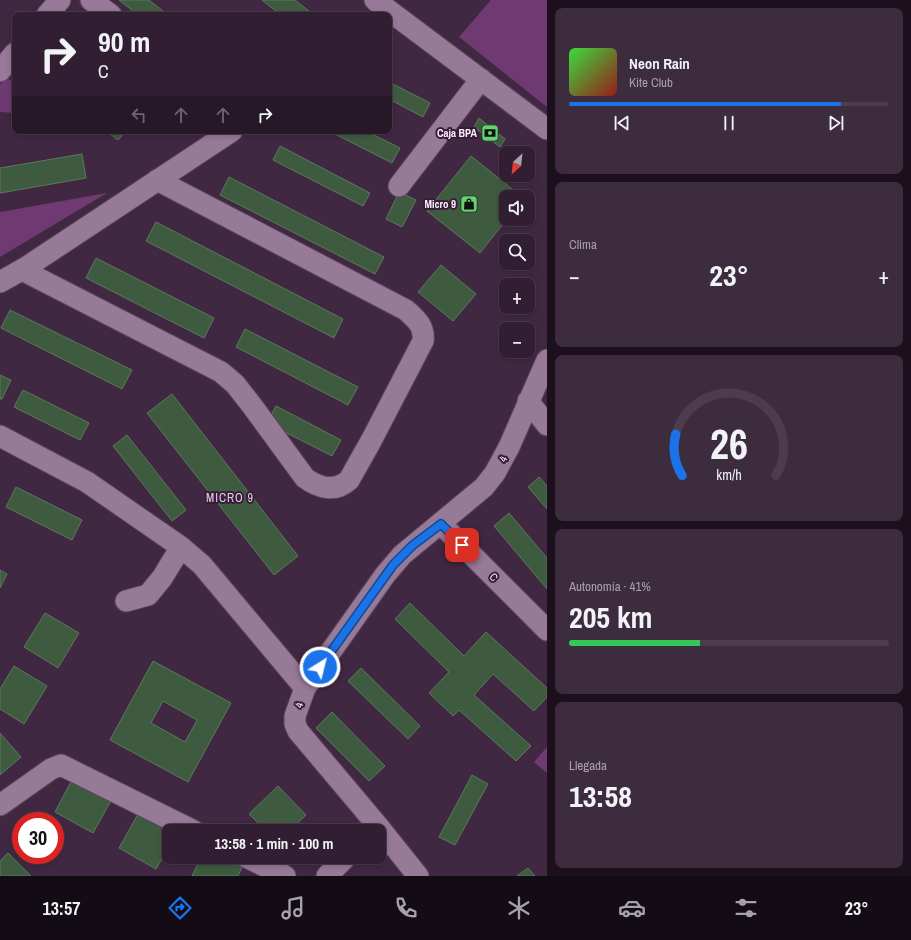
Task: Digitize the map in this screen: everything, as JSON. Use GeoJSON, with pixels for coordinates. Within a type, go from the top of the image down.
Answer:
{"type":"FeatureCollection","features":[{"type":"Feature","properties":{"kind":"street"},"geometry":{"type":"LineString","coordinates":[[50,12],[60,0]]}},
{"type":"Feature","properties":{"kind":"street"},"geometry":{"type":"LineString","coordinates":[[91,0],[107,12]]}},
{"type":"Feature","properties":{"kind":"street"},"geometry":{"type":"LineString","coordinates":[[375,0],[387,12]]}},
{"type":"Feature","properties":{"kind":"street"},"geometry":{"type":"LineString","coordinates":[[392,17],[481,79],[547,129]]}},
{"type":"Feature","properties":{"kind":"street"},"geometry":{"type":"LineString","coordinates":[[0,71],[12,57]]}},
{"type":"Feature","properties":{"kind":"street"},"geometry":{"type":"LineString","coordinates":[[399,186],[481,79]]}},
{"type":"Feature","properties":{"kind":"street"},"geometry":{"type":"LineString","coordinates":[[0,282],[22,270],[227,134]]}},
{"type":"Feature","properties":{"kind":"street"},"geometry":{"type":"LineString","coordinates":[[22,270],[221,372],[235,384],[305,478],[324,488],[338,487],[345,484],[349,480],[371,441],[423,341],[424,333],[419,322],[406,310],[157,180]]}},
{"type":"Feature","properties":{"kind":"street","name":"4"},"geometry":{"type":"LineString","coordinates":[[372,824],[296,727],[295,716],[305,688],[393,565],[413,545],[441,524],[484,487],[495,473],[509,447],[547,360]]}},
{"type":"Feature","properties":{"kind":"street"},"geometry":{"type":"LineString","coordinates":[[528,401],[547,425]]}},
{"type":"Feature","properties":{"kind":"street"},"geometry":{"type":"LineString","coordinates":[[0,436],[87,482],[181,547],[202,565],[305,688]]}},
{"type":"Feature","properties":{"kind":"street","name":"C"},"geometry":{"type":"LineString","coordinates":[[441,524],[547,630]]}},
{"type":"Feature","properties":{"kind":"street"},"geometry":{"type":"LineString","coordinates":[[126,601],[148,595],[162,578],[181,547]]}},
{"type":"Feature","properties":{"kind":"street"},"geometry":{"type":"LineString","coordinates":[[0,805],[51,769],[61,765],[180,824]]}},
{"type":"Feature","properties":{"kind":"street","name":"4"},"geometry":{"type":"LineString","coordinates":[[386,840],[418,876]]}},
{"type":"Feature","properties":{"kind":"street"},"geometry":{"type":"LineString","coordinates":[[260,864],[285,876]]}},
{"type":"Feature","properties":{"kind":"street"},"geometry":{"type":"LineString","coordinates":[[326,876],[339,864]]}},
{"type":"Feature","properties":{"kind":"shaded area"},"geometry":{"type":"Polygon","coordinates":[[[491,0],[547,0],[547,107],[459,37],[491,0]]]}},
{"type":"Feature","properties":{"kind":"shaded area"},"geometry":{"type":"Polygon","coordinates":[[[6,77],[12,82],[12,113],[0,112],[0,85],[6,77]]]}},
{"type":"Feature","properties":{"kind":"shaded area"},"geometry":{"type":"Polygon","coordinates":[[[107,193],[0,257],[0,212],[107,193]]]}},
{"type":"Feature","properties":{"kind":"shaded area"},"geometry":{"type":"Polygon","coordinates":[[[547,747],[547,773],[534,762],[547,747]]]}},
{"type":"Feature","properties":{"kind":"building"},"geometry":{"type":"Polygon","coordinates":[[[119,0],[149,0],[164,12],[134,12],[119,0]]]}},
{"type":"Feature","properties":{"kind":"building"},"geometry":{"type":"Polygon","coordinates":[[[262,0],[295,0],[310,12],[277,12],[262,0]]]}},
{"type":"Feature","properties":{"kind":"building"},"geometry":{"type":"Polygon","coordinates":[[[392,84],[430,103],[423,117],[392,101],[392,84]]]}},
{"type":"Feature","properties":{"kind":"building","name":"Caja BPA"},"geometry":{"type":"Polygon","coordinates":[[[479,118],[505,139],[499,146],[474,127],[479,118]]]}},
{"type":"Feature","properties":{"kind":"building"},"geometry":{"type":"Polygon","coordinates":[[[110,134],[123,134],[118,140],[110,134]]]}},
{"type":"Feature","properties":{"kind":"building"},"geometry":{"type":"Polygon","coordinates":[[[335,134],[372,134],[400,148],[392,163],[335,134]]]}},
{"type":"Feature","properties":{"kind":"building"},"geometry":{"type":"Polygon","coordinates":[[[280,146],[370,193],[363,206],[273,160],[280,146]]]}},
{"type":"Feature","properties":{"kind":"building"},"geometry":{"type":"Polygon","coordinates":[[[82,154],[86,178],[0,193],[0,168],[82,154]]]}},
{"type":"Feature","properties":{"kind":"building","name":"Micro 9"},"geometry":{"type":"Polygon","coordinates":[[[471,156],[499,179],[499,182],[503,182],[513,190],[499,190],[499,226],[501,226],[480,253],[427,211],[471,156]]]}},
{"type":"Feature","properties":{"kind":"building"},"geometry":{"type":"Polygon","coordinates":[[[229,177],[384,257],[375,274],[220,195],[229,177]]]}},
{"type":"Feature","properties":{"kind":"building"},"geometry":{"type":"Polygon","coordinates":[[[399,192],[416,200],[402,227],[386,219],[399,192]]]}},
{"type":"Feature","properties":{"kind":"building"},"geometry":{"type":"Polygon","coordinates":[[[156,222],[343,319],[334,338],[146,241],[156,222]]]}},
{"type":"Feature","properties":{"kind":"building"},"geometry":{"type":"Polygon","coordinates":[[[96,258],[214,318],[204,338],[86,278],[96,258]]]}},
{"type":"Feature","properties":{"kind":"building"},"geometry":{"type":"Polygon","coordinates":[[[441,265],[476,294],[453,321],[418,292],[441,265]]]}},
{"type":"Feature","properties":{"kind":"building"},"geometry":{"type":"Polygon","coordinates":[[[10,310],[132,370],[122,389],[1,328],[10,310]]]}},
{"type":"Feature","properties":{"kind":"building"},"geometry":{"type":"Polygon","coordinates":[[[245,329],[358,387],[348,405],[236,347],[245,329]]]}},
{"type":"Feature","properties":{"kind":"building"},"geometry":{"type":"Polygon","coordinates":[[[0,375],[11,380],[2,399],[0,399],[0,375]]]}},
{"type":"Feature","properties":{"kind":"building"},"geometry":{"type":"Polygon","coordinates":[[[23,390],[89,423],[80,440],[14,407],[23,390]]]}},
{"type":"Feature","properties":{"kind":"building"},"geometry":{"type":"Polygon","coordinates":[[[172,394],[298,556],[274,575],[147,413],[172,394]]]}},
{"type":"Feature","properties":{"kind":"building"},"geometry":{"type":"Polygon","coordinates":[[[276,406],[341,440],[332,456],[267,423],[276,406]]]}},
{"type":"Feature","properties":{"kind":"building"},"geometry":{"type":"Polygon","coordinates":[[[127,435],[186,510],[172,521],[113,446],[127,435]]]}},
{"type":"Feature","properties":{"kind":"building"},"geometry":{"type":"Polygon","coordinates":[[[539,477],[547,486],[547,509],[528,487],[539,477]]]}},
{"type":"Feature","properties":{"kind":"building"},"geometry":{"type":"Polygon","coordinates":[[[16,487],[82,520],[72,540],[6,507],[16,487]]]}},
{"type":"Feature","properties":{"kind":"building"},"geometry":{"type":"Polygon","coordinates":[[[509,513],[547,558],[547,589],[494,526],[509,513]]]}},
{"type":"Feature","properties":{"kind":"building"},"geometry":{"type":"Polygon","coordinates":[[[0,570],[7,574],[0,588],[0,570]]]}},
{"type":"Feature","properties":{"kind":"building"},"geometry":{"type":"Polygon","coordinates":[[[410,603],[464,656],[486,632],[547,688],[547,697],[534,711],[493,674],[474,695],[531,746],[516,761],[459,710],[453,716],[429,693],[449,672],[395,619],[410,603]]]}},
{"type":"Feature","properties":{"kind":"building"},"geometry":{"type":"Polygon","coordinates":[[[45,613],[79,633],[58,668],[24,647],[45,613]]]}},
{"type":"Feature","properties":{"kind":"building"},"geometry":{"type":"Polygon","coordinates":[[[153,661],[231,703],[188,782],[110,740],[153,661]],[[163,701],[151,723],[185,742],[197,720],[163,701]]]}},
{"type":"Feature","properties":{"kind":"building"},"geometry":{"type":"Polygon","coordinates":[[[14,666],[47,686],[24,724],[0,709],[0,689],[14,666]]]}},
{"type":"Feature","properties":{"kind":"building"},"geometry":{"type":"Polygon","coordinates":[[[361,668],[420,726],[408,739],[348,681],[361,668]]]}},
{"type":"Feature","properties":{"kind":"building"},"geometry":{"type":"Polygon","coordinates":[[[332,712],[385,766],[369,781],[316,728],[332,712]]]}},
{"type":"Feature","properties":{"kind":"building"},"geometry":{"type":"Polygon","coordinates":[[[0,733],[21,757],[0,775],[0,733]]]}},
{"type":"Feature","properties":{"kind":"building"},"geometry":{"type":"Polygon","coordinates":[[[472,775],[488,784],[455,845],[439,837],[472,775]]]}},
{"type":"Feature","properties":{"kind":"building"},"geometry":{"type":"Polygon","coordinates":[[[74,776],[113,797],[93,833],[64,817],[64,812],[55,812],[74,776]]]}},
{"type":"Feature","properties":{"kind":"building"},"geometry":{"type":"Polygon","coordinates":[[[278,786],[306,815],[296,824],[259,824],[249,814],[278,786]]]}},
{"type":"Feature","properties":{"kind":"building"},"geometry":{"type":"Polygon","coordinates":[[[138,814],[162,827],[162,858],[156,869],[119,848],[138,814]]]}},
{"type":"Feature","properties":{"kind":"building"},"geometry":{"type":"Polygon","coordinates":[[[8,853],[12,857],[12,864],[19,864],[31,876],[0,876],[0,861],[8,853]]]}},
{"type":"Feature","properties":{"kind":"building"},"geometry":{"type":"Polygon","coordinates":[[[198,864],[244,864],[238,876],[192,876],[198,864]]]}},
{"type":"Feature","properties":{"kind":"building"},"geometry":{"type":"Polygon","coordinates":[[[528,868],[535,876],[517,876],[528,868]]]}},
{"type":"Feature","properties":{"kind":"place","name":"Caja BPA"},"geometry":{"type":"Point","coordinates":[490,133]}},
{"type":"Feature","properties":{"kind":"place","name":"Micro 9"},"geometry":{"type":"Point","coordinates":[469,204]}},
{"type":"Feature","properties":{"kind":"district","name":"MICRO 9"},"geometry":{"type":"Point","coordinates":[230,498]}},
{"type":"Feature","properties":{"kind":"route"},"geometry":{"type":"LineString","coordinates":[[320,667],[385,575],[402,555],[413,545],[441,524],[462,545]]}}]}
